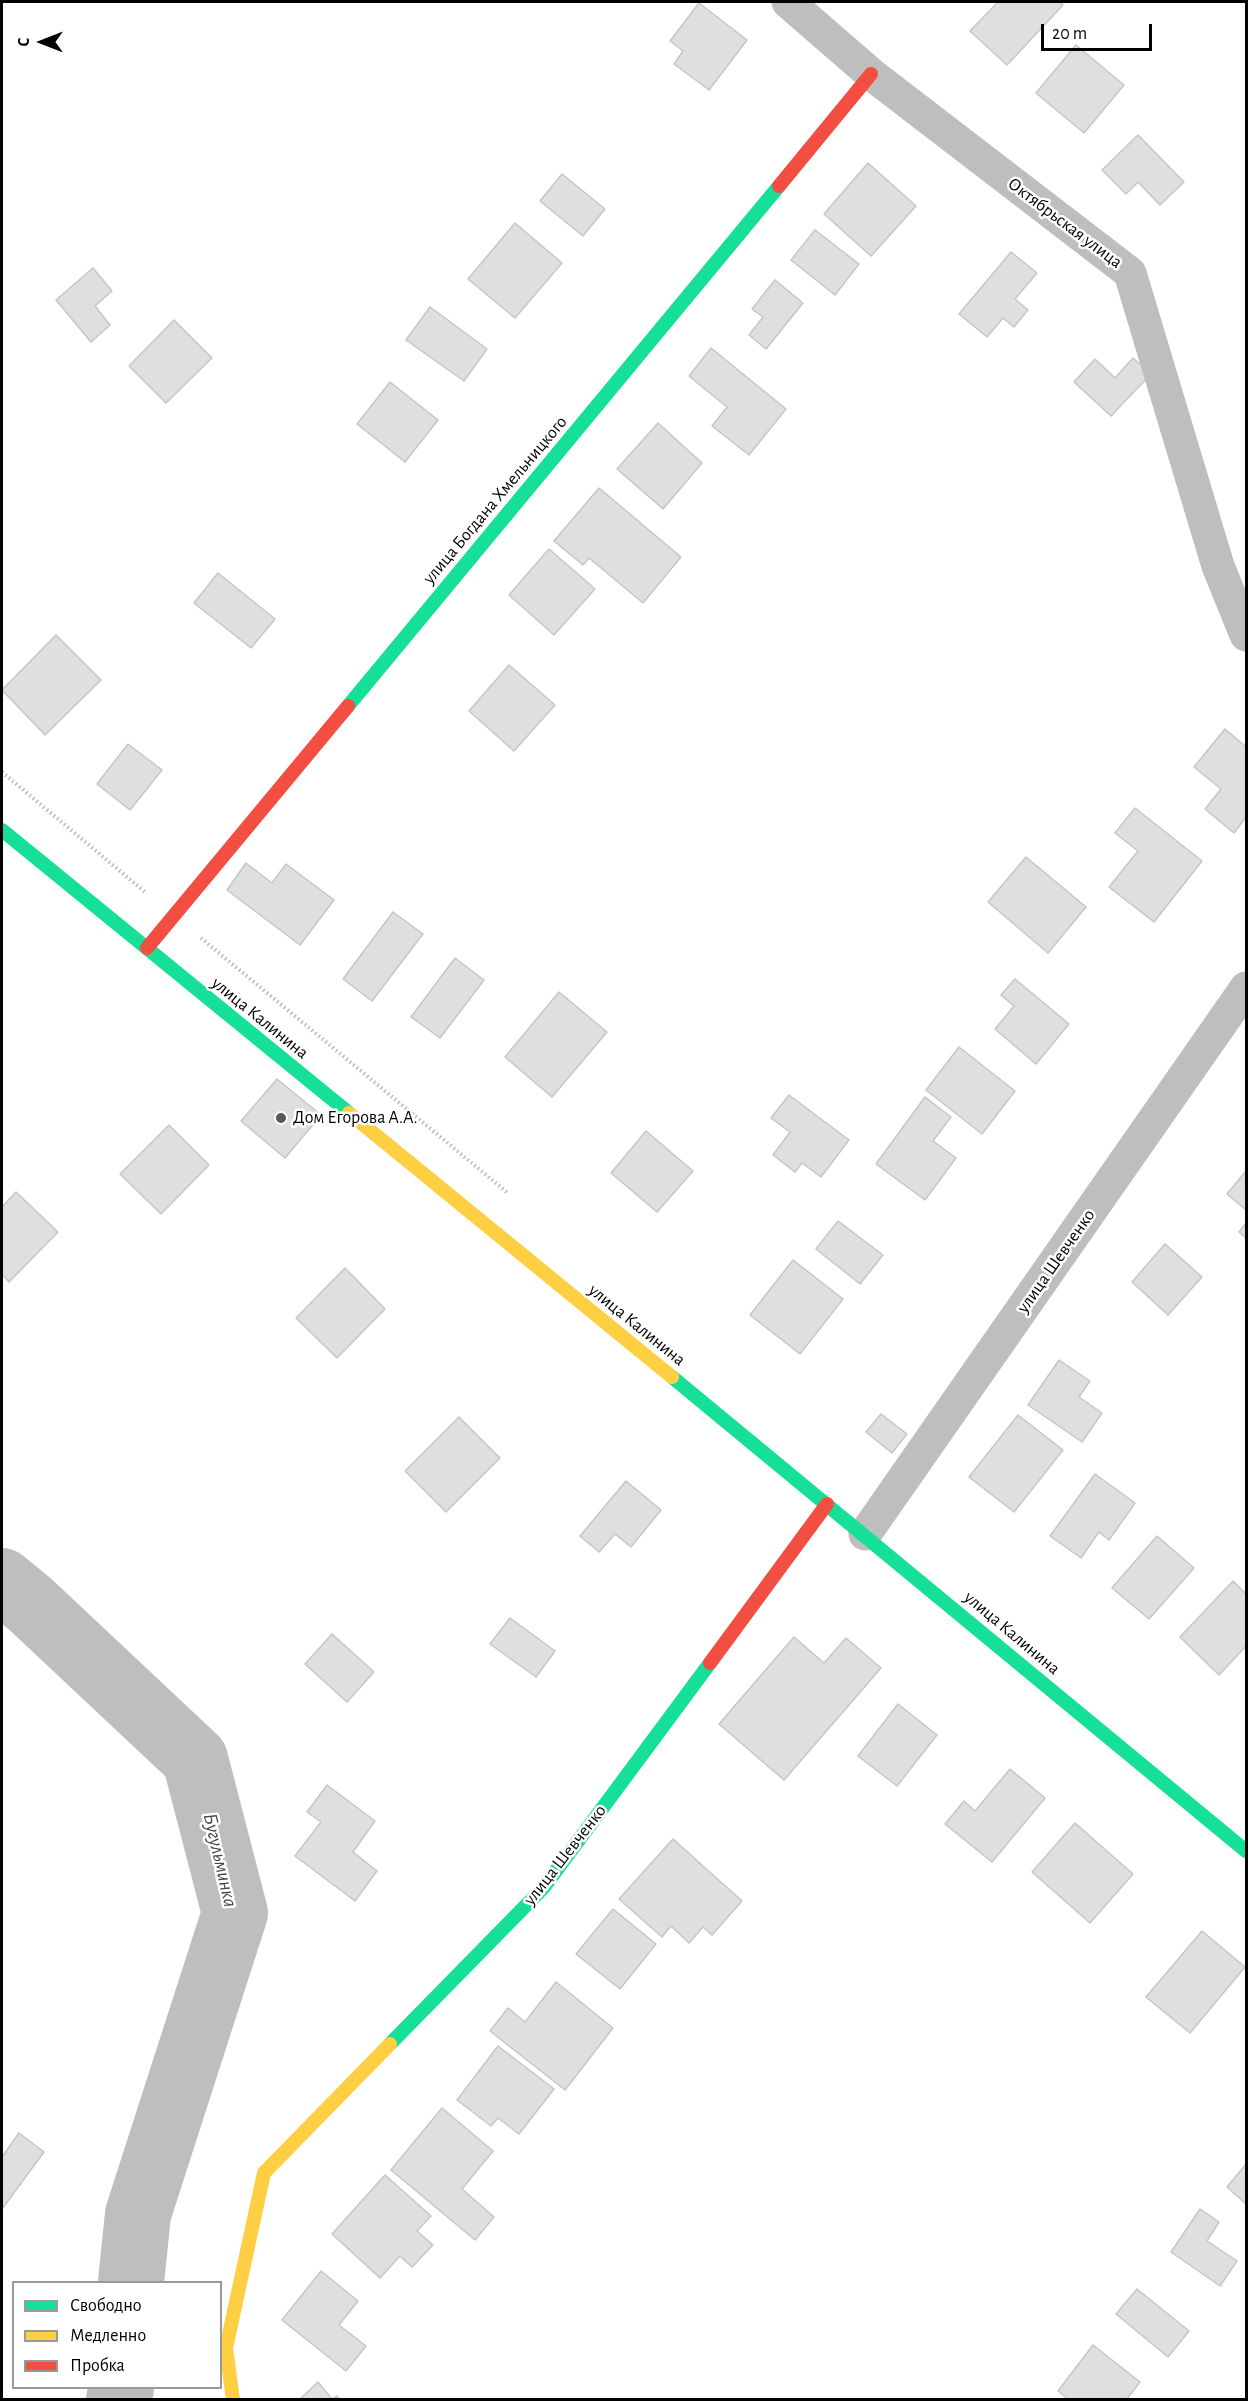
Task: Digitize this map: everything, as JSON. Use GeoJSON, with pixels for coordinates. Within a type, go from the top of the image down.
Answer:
{"type":"FeatureCollection","features":[{"type":"Feature","properties":{"kind":"street","name":"Октябрьская улица"},"geometry":{"type":"LineString","coordinates":[[788,2],[871,74],[1130,273],[1218,566],[1246,635]]}},
{"type":"Feature","properties":{"kind":"street","name":"улица Богдана Хмельницкого"},"geometry":{"type":"LineString","coordinates":[[147,948],[871,74]]}},
{"type":"Feature","properties":{"kind":"street","name":"улица Калинина"},"geometry":{"type":"LineString","coordinates":[[2,830],[865,1534],[1246,1851]]}},
{"type":"Feature","properties":{"kind":"street","name":"улица Шевченко"},"geometry":{"type":"LineString","coordinates":[[865,1534],[1246,988]]}},
{"type":"Feature","properties":{"kind":"street","name":"улица Шевченко"},"geometry":{"type":"LineString","coordinates":[[233,2400],[226,2348],[264,2173],[544,1887],[827,1504]]}},
{"type":"Feature","properties":{"kind":"building"},"geometry":{"type":"Polygon","coordinates":[[[998,2],[1059,2],[1063,5],[1007,65],[970,31],[998,2]]]}},
{"type":"Feature","properties":{"kind":"building"},"geometry":{"type":"Polygon","coordinates":[[[699,3],[747,40],[709,90],[674,64],[683,51],[670,41],[699,3]]]}},
{"type":"Feature","properties":{"kind":"building"},"geometry":{"type":"Polygon","coordinates":[[[1076,45],[1124,85],[1084,133],[1036,93],[1076,45]]]}},
{"type":"Feature","properties":{"kind":"building"},"geometry":{"type":"Polygon","coordinates":[[[1138,135],[1184,182],[1160,205],[1138,182],[1126,194],[1102,170],[1138,135]]]}},
{"type":"Feature","properties":{"kind":"building"},"geometry":{"type":"Polygon","coordinates":[[[868,163],[916,206],[871,256],[824,214],[868,163]]]}},
{"type":"Feature","properties":{"kind":"building"},"geometry":{"type":"Polygon","coordinates":[[[562,174],[605,209],[583,236],[540,201],[562,174]]]}},
{"type":"Feature","properties":{"kind":"building"},"geometry":{"type":"Polygon","coordinates":[[[515,223],[562,263],[515,318],[468,279],[515,223]]]}},
{"type":"Feature","properties":{"kind":"building"},"geometry":{"type":"Polygon","coordinates":[[[815,230],[859,264],[835,295],[791,260],[815,230]]]}},
{"type":"Feature","properties":{"kind":"building"},"geometry":{"type":"Polygon","coordinates":[[[1011,252],[1037,273],[1015,299],[1028,310],[1014,327],[1003,318],[987,337],[959,314],[1011,252]]]}},
{"type":"Feature","properties":{"kind":"building"},"geometry":{"type":"Polygon","coordinates":[[[93,268],[112,291],[95,306],[110,325],[91,342],[56,300],[93,268]]]}},
{"type":"Feature","properties":{"kind":"building"},"geometry":{"type":"Polygon","coordinates":[[[775,280],[803,303],[766,349],[749,335],[763,317],[752,309],[775,280]]]}},
{"type":"Feature","properties":{"kind":"building"},"geometry":{"type":"Polygon","coordinates":[[[430,307],[487,349],[464,381],[406,340],[430,307]]]}},
{"type":"Feature","properties":{"kind":"building"},"geometry":{"type":"Polygon","coordinates":[[[174,320],[212,358],[166,403],[129,366],[174,320]]]}},
{"type":"Feature","properties":{"kind":"building"},"geometry":{"type":"Polygon","coordinates":[[[711,348],[786,409],[749,455],[712,426],[727,407],[689,376],[711,348]]]}},
{"type":"Feature","properties":{"kind":"building"},"geometry":{"type":"Polygon","coordinates":[[[1133,358],[1151,374],[1111,416],[1074,382],[1095,359],[1115,378],[1133,358]]]}},
{"type":"Feature","properties":{"kind":"building"},"geometry":{"type":"Polygon","coordinates":[[[390,382],[438,420],[405,462],[357,424],[390,382]]]}},
{"type":"Feature","properties":{"kind":"building"},"geometry":{"type":"Polygon","coordinates":[[[658,423],[702,463],[663,509],[617,469],[658,423]]]}},
{"type":"Feature","properties":{"kind":"building"},"geometry":{"type":"Polygon","coordinates":[[[599,488],[681,557],[643,603],[589,558],[583,565],[554,541],[599,488]]]}},
{"type":"Feature","properties":{"kind":"building"},"geometry":{"type":"Polygon","coordinates":[[[549,549],[595,589],[554,635],[509,595],[549,549]]]}},
{"type":"Feature","properties":{"kind":"building"},"geometry":{"type":"Polygon","coordinates":[[[218,573],[275,619],[251,648],[194,603],[218,573]]]}},
{"type":"Feature","properties":{"kind":"building"},"geometry":{"type":"Polygon","coordinates":[[[56,635],[101,680],[45,735],[2,690],[56,635]]]}},
{"type":"Feature","properties":{"kind":"building"},"geometry":{"type":"Polygon","coordinates":[[[509,665],[555,705],[514,751],[469,711],[509,665]]]}},
{"type":"Feature","properties":{"kind":"building"},"geometry":{"type":"Polygon","coordinates":[[[1225,729],[1246,747],[1246,817],[1234,833],[1205,809],[1221,789],[1194,767],[1225,729]]]}},
{"type":"Feature","properties":{"kind":"building"},"geometry":{"type":"Polygon","coordinates":[[[128,744],[162,770],[130,810],[97,784],[128,744]]]}},
{"type":"Feature","properties":{"kind":"building"},"geometry":{"type":"Polygon","coordinates":[[[1135,808],[1202,861],[1154,922],[1109,887],[1138,851],[1115,833],[1135,808]]]}},
{"type":"Feature","properties":{"kind":"building"},"geometry":{"type":"Polygon","coordinates":[[[1026,857],[1086,907],[1048,953],[988,902],[1026,857]]]}},
{"type":"Feature","properties":{"kind":"building"},"geometry":{"type":"Polygon","coordinates":[[[246,863],[272,883],[286,864],[334,900],[300,945],[227,890],[246,863]]]}},
{"type":"Feature","properties":{"kind":"building"},"geometry":{"type":"Polygon","coordinates":[[[393,912],[423,934],[372,1001],[343,979],[393,912]]]}},
{"type":"Feature","properties":{"kind":"building"},"geometry":{"type":"Polygon","coordinates":[[[455,958],[484,980],[440,1038],[411,1017],[455,958]]]}},
{"type":"Feature","properties":{"kind":"building"},"geometry":{"type":"Polygon","coordinates":[[[1015,979],[1069,1024],[1036,1064],[995,1029],[1014,1006],[1001,995],[1015,979]]]}},
{"type":"Feature","properties":{"kind":"building"},"geometry":{"type":"Polygon","coordinates":[[[559,992],[607,1032],[552,1097],[505,1057],[559,992]]]}},
{"type":"Feature","properties":{"kind":"building"},"geometry":{"type":"Polygon","coordinates":[[[959,1047],[1015,1091],[982,1134],[926,1090],[959,1047]]]}},
{"type":"Feature","properties":{"kind":"building","name":"Дом Егорова А.А."},"geometry":{"type":"Polygon","coordinates":[[[277,1079],[321,1115],[285,1158],[241,1121],[277,1079]]]}},
{"type":"Feature","properties":{"kind":"building"},"geometry":{"type":"Polygon","coordinates":[[[789,1095],[849,1140],[821,1177],[802,1163],[795,1172],[773,1155],[790,1132],[771,1118],[789,1095]]]}},
{"type":"Feature","properties":{"kind":"building"},"geometry":{"type":"Polygon","coordinates":[[[925,1097],[951,1117],[933,1141],[956,1158],[925,1200],[876,1164],[925,1097]]]}},
{"type":"Feature","properties":{"kind":"building"},"geometry":{"type":"Polygon","coordinates":[[[169,1125],[209,1165],[161,1214],[120,1174],[169,1125]]]}},
{"type":"Feature","properties":{"kind":"building"},"geometry":{"type":"Polygon","coordinates":[[[646,1131],[693,1171],[657,1212],[611,1173],[646,1131]]]}},
{"type":"Feature","properties":{"kind":"building"},"geometry":{"type":"Polygon","coordinates":[[[1246,1171],[1246,1210],[1227,1194],[1246,1171]]]}},
{"type":"Feature","properties":{"kind":"building"},"geometry":{"type":"Polygon","coordinates":[[[16,1192],[58,1232],[9,1282],[2,1274],[2,1207],[16,1192]]]}},
{"type":"Feature","properties":{"kind":"building"},"geometry":{"type":"Polygon","coordinates":[[[838,1221],[883,1255],[860,1284],[816,1249],[838,1221]]]}},
{"type":"Feature","properties":{"kind":"building"},"geometry":{"type":"Polygon","coordinates":[[[1246,1223],[1246,1238],[1239,1232],[1246,1223]]]}},
{"type":"Feature","properties":{"kind":"building"},"geometry":{"type":"Polygon","coordinates":[[[1165,1244],[1202,1277],[1168,1315],[1132,1282],[1165,1244]]]}},
{"type":"Feature","properties":{"kind":"building"},"geometry":{"type":"Polygon","coordinates":[[[793,1260],[843,1299],[800,1354],[750,1315],[793,1260]]]}},
{"type":"Feature","properties":{"kind":"building"},"geometry":{"type":"Polygon","coordinates":[[[345,1268],[385,1309],[337,1358],[296,1318],[345,1268]]]}},
{"type":"Feature","properties":{"kind":"building"},"geometry":{"type":"Polygon","coordinates":[[[1059,1360],[1090,1381],[1079,1397],[1102,1413],[1082,1442],[1028,1405],[1059,1360]]]}},
{"type":"Feature","properties":{"kind":"building"},"geometry":{"type":"Polygon","coordinates":[[[881,1414],[907,1434],[892,1453],[866,1432],[881,1414]]]}},
{"type":"Feature","properties":{"kind":"building"},"geometry":{"type":"Polygon","coordinates":[[[1018,1415],[1063,1450],[1014,1512],[969,1477],[1018,1415]]]}},
{"type":"Feature","properties":{"kind":"building"},"geometry":{"type":"Polygon","coordinates":[[[459,1417],[500,1458],[446,1512],[405,1471],[459,1417]]]}},
{"type":"Feature","properties":{"kind":"building"},"geometry":{"type":"Polygon","coordinates":[[[1095,1474],[1135,1503],[1109,1540],[1099,1532],[1081,1558],[1050,1536],[1095,1474]]]}},
{"type":"Feature","properties":{"kind":"building"},"geometry":{"type":"Polygon","coordinates":[[[626,1481],[661,1510],[631,1547],[615,1534],[599,1552],[580,1536],[626,1481]]]}},
{"type":"Feature","properties":{"kind":"building"},"geometry":{"type":"Polygon","coordinates":[[[1157,1536],[1194,1568],[1149,1619],[1112,1588],[1157,1536]]]}},
{"type":"Feature","properties":{"kind":"building"},"geometry":{"type":"Polygon","coordinates":[[[1233,1581],[1246,1594],[1246,1646],[1219,1675],[1180,1637],[1233,1581]]]}},
{"type":"Feature","properties":{"kind":"building"},"geometry":{"type":"Polygon","coordinates":[[[510,1618],[555,1651],[536,1677],[490,1644],[510,1618]]]}},
{"type":"Feature","properties":{"kind":"building"},"geometry":{"type":"Polygon","coordinates":[[[332,1634],[374,1672],[347,1702],[305,1664],[332,1634]]]}},
{"type":"Feature","properties":{"kind":"building"},"geometry":{"type":"Polygon","coordinates":[[[794,1637],[824,1663],[846,1638],[881,1668],[784,1780],[719,1724],[794,1637]]]}},
{"type":"Feature","properties":{"kind":"building"},"geometry":{"type":"Polygon","coordinates":[[[898,1704],[937,1735],[897,1786],[858,1756],[898,1704]]]}},
{"type":"Feature","properties":{"kind":"building"},"geometry":{"type":"Polygon","coordinates":[[[1010,1769],[1045,1798],[992,1862],[945,1824],[964,1801],[975,1811],[1010,1769]]]}},
{"type":"Feature","properties":{"kind":"building"},"geometry":{"type":"Polygon","coordinates":[[[327,1785],[375,1821],[353,1852],[377,1871],[355,1901],[295,1856],[321,1822],[307,1812],[327,1785]]]}},
{"type":"Feature","properties":{"kind":"building"},"geometry":{"type":"Polygon","coordinates":[[[1075,1823],[1133,1874],[1090,1923],[1032,1872],[1075,1823]]]}},
{"type":"Feature","properties":{"kind":"building"},"geometry":{"type":"Polygon","coordinates":[[[673,1839],[742,1901],[712,1935],[703,1927],[689,1943],[671,1926],[662,1937],[619,1899],[673,1839]]]}},
{"type":"Feature","properties":{"kind":"building"},"geometry":{"type":"Polygon","coordinates":[[[613,1909],[656,1944],[620,1989],[576,1954],[613,1909]]]}},
{"type":"Feature","properties":{"kind":"building"},"geometry":{"type":"Polygon","coordinates":[[[1202,1931],[1245,1967],[1190,2033],[1146,1997],[1202,1931]]]}},
{"type":"Feature","properties":{"kind":"building"},"geometry":{"type":"Polygon","coordinates":[[[556,1982],[613,2028],[565,2090],[490,2031],[508,2008],[525,2022],[556,1982]]]}},
{"type":"Feature","properties":{"kind":"building"},"geometry":{"type":"Polygon","coordinates":[[[498,2046],[554,2089],[519,2134],[498,2118],[491,2126],[457,2100],[498,2046]]]}},
{"type":"Feature","properties":{"kind":"building"},"geometry":{"type":"Polygon","coordinates":[[[442,2108],[493,2151],[462,2189],[494,2217],[475,2240],[391,2170],[442,2108]]]}},
{"type":"Feature","properties":{"kind":"building"},"geometry":{"type":"Polygon","coordinates":[[[19,2133],[44,2152],[2,2209],[2,2157],[19,2133]]]}},
{"type":"Feature","properties":{"kind":"building"},"geometry":{"type":"Polygon","coordinates":[[[1246,2164],[1246,2204],[1227,2187],[1246,2164]]]}},
{"type":"Feature","properties":{"kind":"building"},"geometry":{"type":"Polygon","coordinates":[[[385,2175],[431,2216],[417,2231],[433,2245],[412,2267],[400,2256],[380,2278],[332,2234],[385,2175]]]}},
{"type":"Feature","properties":{"kind":"building"},"geometry":{"type":"Polygon","coordinates":[[[1200,2209],[1219,2222],[1207,2241],[1237,2261],[1220,2286],[1171,2252],[1200,2209]]]}},
{"type":"Feature","properties":{"kind":"building"},"geometry":{"type":"Polygon","coordinates":[[[321,2271],[358,2301],[339,2325],[366,2346],[346,2371],[282,2320],[321,2271]]]}},
{"type":"Feature","properties":{"kind":"building"},"geometry":{"type":"Polygon","coordinates":[[[1137,2289],[1189,2331],[1168,2357],[1116,2314],[1137,2289]]]}},
{"type":"Feature","properties":{"kind":"building"},"geometry":{"type":"Polygon","coordinates":[[[1093,2345],[1140,2382],[1126,2400],[1069,2400],[1058,2391],[1093,2345]]]}},
{"type":"Feature","properties":{"kind":"building"},"geometry":{"type":"Polygon","coordinates":[[[318,2382],[332,2399],[337,2396],[340,2400],[299,2400],[318,2382]]]}},
{"type":"Feature","properties":{"kind":"waterway","name":"Бугульминка"},"geometry":{"type":"LineString","coordinates":[[2,1581],[30,1604],[195,1759],[235,1913],[138,2214],[131,2281]]}},
{"type":"Feature","properties":{"kind":"waterway","name":"Бугульминка"},"geometry":{"type":"LineString","coordinates":[[119,2400],[121,2389]]}},
{"type":"Feature","properties":{"kind":"traffic: fast"},"geometry":{"type":"LineString","coordinates":[[348,706],[779,186]]}},
{"type":"Feature","properties":{"kind":"traffic: fast"},"geometry":{"type":"LineString","coordinates":[[2,830],[349,1113]]}},
{"type":"Feature","properties":{"kind":"traffic: fast"},"geometry":{"type":"LineString","coordinates":[[672,1377],[1246,1851]]}},
{"type":"Feature","properties":{"kind":"traffic: fast"},"geometry":{"type":"LineString","coordinates":[[390,2044],[544,1887],[710,1663]]}},
{"type":"Feature","properties":{"kind":"traffic: slow"},"geometry":{"type":"LineString","coordinates":[[349,1113],[672,1377]]}},
{"type":"Feature","properties":{"kind":"traffic: slow"},"geometry":{"type":"LineString","coordinates":[[233,2400],[226,2348],[264,2173],[390,2044]]}},
{"type":"Feature","properties":{"kind":"traffic: jam"},"geometry":{"type":"LineString","coordinates":[[779,186],[871,74]]}},
{"type":"Feature","properties":{"kind":"traffic: jam"},"geometry":{"type":"LineString","coordinates":[[147,948],[348,706]]}},
{"type":"Feature","properties":{"kind":"traffic: jam"},"geometry":{"type":"LineString","coordinates":[[710,1663],[827,1504]]}},
{"type":"Feature","properties":{"kind":"place","name":"Дом Егорова А.А."},"geometry":{"type":"Point","coordinates":[281,1118]}}]}
